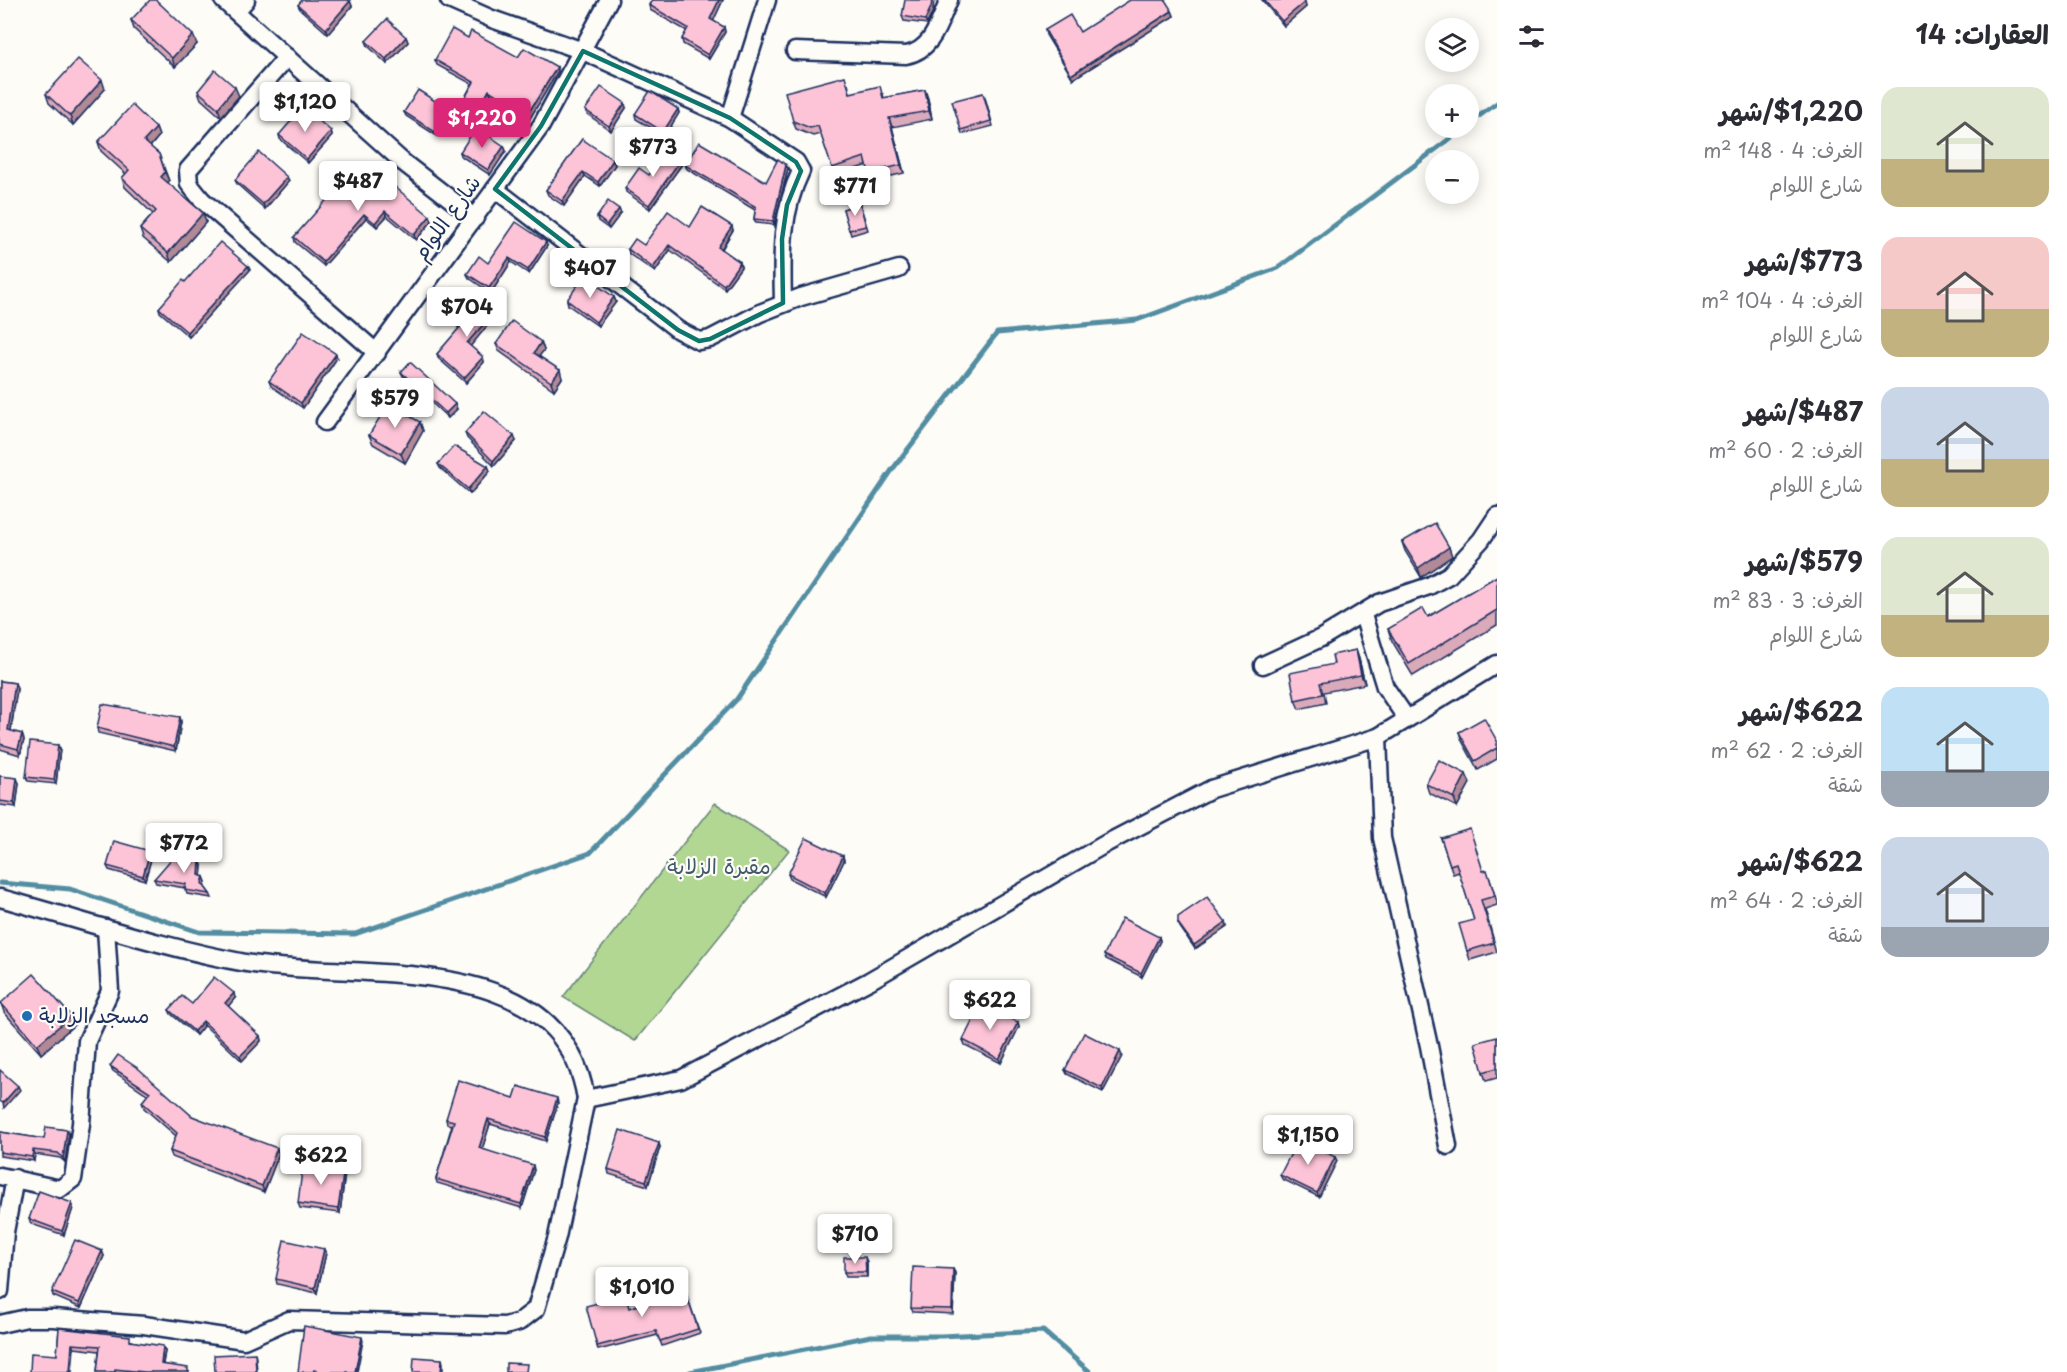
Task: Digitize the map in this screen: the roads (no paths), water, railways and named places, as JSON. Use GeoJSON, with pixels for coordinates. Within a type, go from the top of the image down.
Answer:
{"type":"FeatureCollection","features":[{"type":"Feature","properties":{"kind":"street"},"geometry":{"type":"LineString","coordinates":[[449,0],[492,19],[583,51],[730,118],[801,168],[787,205],[782,239],[783,303]]}},
{"type":"Feature","properties":{"kind":"street","name":"شارع اللوام"},"geometry":{"type":"LineString","coordinates":[[325,422],[541,126],[609,0]]}},
{"type":"Feature","properties":{"kind":"street"},"geometry":{"type":"LineString","coordinates":[[730,118],[767,0]]}},
{"type":"Feature","properties":{"kind":"street"},"geometry":{"type":"LineString","coordinates":[[795,51],[918,53],[930,41],[949,0]]}},
{"type":"Feature","properties":{"kind":"street"},"geometry":{"type":"LineString","coordinates":[[235,4],[287,57],[404,163],[475,218]]}},
{"type":"Feature","properties":{"kind":"street"},"geometry":{"type":"LineString","coordinates":[[287,57],[188,170],[189,184],[202,200],[377,353]]}},
{"type":"Feature","properties":{"kind":"street"},"geometry":{"type":"LineString","coordinates":[[495,189],[678,330],[699,340],[719,336],[783,303],[899,269]]}},
{"type":"Feature","properties":{"kind":"street"},"geometry":{"type":"LineString","coordinates":[[1263,665],[1363,615],[1379,603],[1429,586],[1449,575],[1482,540],[1497,516]]}},
{"type":"Feature","properties":{"kind":"street"},"geometry":{"type":"LineString","coordinates":[[1363,615],[1385,687],[1407,719]]}},
{"type":"Feature","properties":{"kind":"street"},"geometry":{"type":"LineString","coordinates":[[586,1099],[681,1079],[870,981],[1107,843],[1211,789],[1378,737],[1497,664]]}},
{"type":"Feature","properties":{"kind":"street"},"geometry":{"type":"LineString","coordinates":[[1378,737],[1382,838],[1429,1046],[1448,1146]]}},
{"type":"Feature","properties":{"kind":"street"},"geometry":{"type":"LineString","coordinates":[[0,898],[210,956],[250,963],[404,975],[468,983],[495,992],[522,1006],[550,1027],[573,1052],[583,1077],[586,1099],[557,1237],[536,1308],[519,1322],[505,1326],[289,1320],[244,1340],[144,1325],[52,1318],[27,1318],[0,1324]]}},
{"type":"Feature","properties":{"kind":"street"},"geometry":{"type":"LineString","coordinates":[[0,1291],[7,1177],[60,1189],[73,1179],[81,1124],[87,1041],[110,991],[106,928]]}},
{"type":"Feature","properties":{"kind":"waterway"},"geometry":{"type":"LineString","coordinates":[[1479,116],[1497,103]]}},
{"type":"Feature","properties":{"kind":"waterway"},"geometry":{"type":"LineString","coordinates":[[0,883],[70,889],[199,932],[355,934],[590,853],[737,699],[892,470],[997,333],[1137,320],[1278,268],[1451,138]]}},
{"type":"Feature","properties":{"kind":"waterway"},"geometry":{"type":"LineString","coordinates":[[690,1372],[871,1336],[941,1336],[1043,1331],[1090,1372]]}},
{"type":"Feature","properties":{"kind":"place","name":"مسجد الزلابة"},"geometry":{"type":"Point","coordinates":[27,1016]}},
{"type":"Feature","properties":{"kind":"park label","name":"مقبرة الزلابة"},"geometry":{"type":"Point","coordinates":[719,867]}}]}
